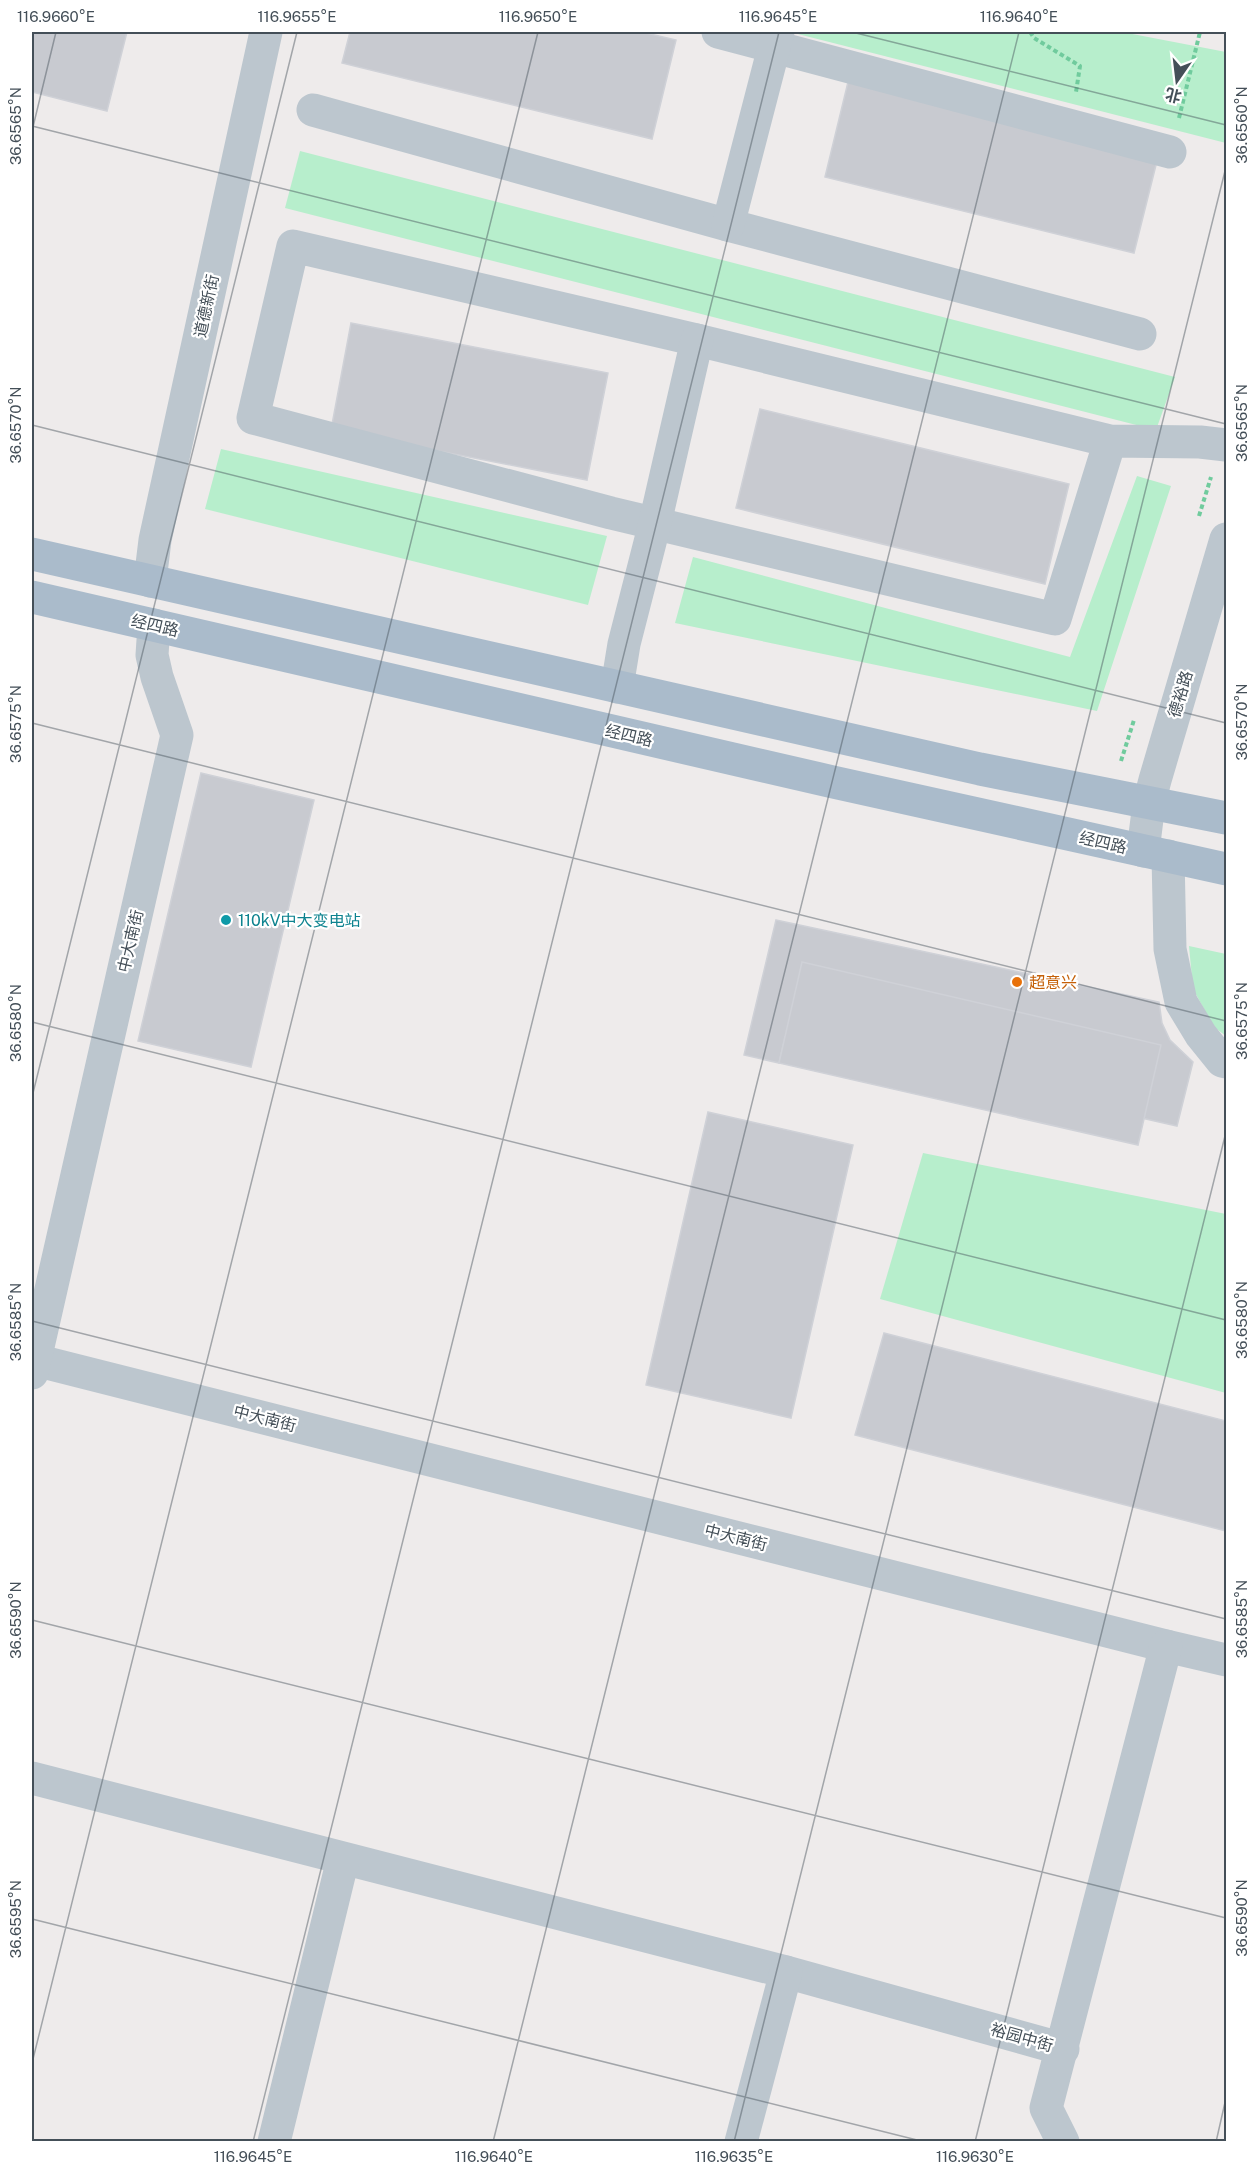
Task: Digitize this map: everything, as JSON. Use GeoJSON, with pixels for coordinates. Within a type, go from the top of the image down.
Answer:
{"type":"FeatureCollection","features":[{"type":"Feature","properties":{"kind":"main road"},"geometry":{"type":"LineString","coordinates":[[32,554],[968,766],[1227,818]]}},
{"type":"Feature","properties":{"kind":"main road","name":"经四路"},"geometry":{"type":"LineString","coordinates":[[32,597],[833,782],[1227,869]]}},
{"type":"Feature","properties":{"kind":"street","name":"道德新街"},"geometry":{"type":"LineString","coordinates":[[150,581],[155,540],[266,32]]}},
{"type":"Feature","properties":{"kind":"street"},"geometry":{"type":"LineString","coordinates":[[718,32],[776,39],[1170,152]]}},
{"type":"Feature","properties":{"kind":"street"},"geometry":{"type":"LineString","coordinates":[[728,225],[776,39]]}},
{"type":"Feature","properties":{"kind":"street"},"geometry":{"type":"LineString","coordinates":[[313,110],[728,225],[1140,333]]}},
{"type":"Feature","properties":{"kind":"street"},"geometry":{"type":"LineString","coordinates":[[1110,441],[1055,620],[655,523],[253,418],[293,246],[697,340],[1110,441],[1200,442],[1227,446]]}},
{"type":"Feature","properties":{"kind":"street"},"geometry":{"type":"LineString","coordinates":[[617,687],[624,644],[655,523],[697,340]]}},
{"type":"Feature","properties":{"kind":"street","name":"德裕路"},"geometry":{"type":"LineString","coordinates":[[1227,539],[1149,803],[1170,949],[1181,1002],[1201,1035],[1222,1061],[1227,1062]]}},
{"type":"Feature","properties":{"kind":"street","name":"中大南街"},"geometry":{"type":"LineString","coordinates":[[154,625],[152,655],[177,735],[33,1366],[1227,1660]]}},
{"type":"Feature","properties":{"kind":"street","name":"裕园中街"},"geometry":{"type":"LineString","coordinates":[[32,1778],[786,1972],[1063,2049],[1166,1646]]}},
{"type":"Feature","properties":{"kind":"street"},"geometry":{"type":"LineString","coordinates":[[274,2142],[343,1859]]}},
{"type":"Feature","properties":{"kind":"street"},"geometry":{"type":"LineString","coordinates":[[741,2142],[786,1972]]}},
{"type":"Feature","properties":{"kind":"street"},"geometry":{"type":"LineString","coordinates":[[1063,2049],[1046,2108],[1063,2142]]}},
{"type":"Feature","properties":{"kind":"path"},"geometry":{"type":"LineString","coordinates":[[1030,32],[1034,38],[1080,66],[1071,125]]}},
{"type":"Feature","properties":{"kind":"path"},"geometry":{"type":"LineString","coordinates":[[1170,152],[1200,32]]}},
{"type":"Feature","properties":{"kind":"green space"},"geometry":{"type":"Polygon","coordinates":[[[790,32],[1122,32],[1226,52],[1226,143],[790,32]]]}},
{"type":"Feature","properties":{"kind":"green space"},"geometry":{"type":"Polygon","coordinates":[[[300,151],[1175,377],[1156,430],[285,208],[300,151]]]}},
{"type":"Feature","properties":{"kind":"green space"},"geometry":{"type":"Polygon","coordinates":[[[221,449],[607,536],[588,605],[205,509],[221,449]]]}},
{"type":"Feature","properties":{"kind":"green space"},"geometry":{"type":"Polygon","coordinates":[[[1137,476],[1171,486],[1097,711],[675,623],[693,557],[1070,657],[1137,476]]]}},
{"type":"Feature","properties":{"kind":"green space"},"geometry":{"type":"Polygon","coordinates":[[[1189,946],[1226,954],[1226,1036],[1214,1027],[1193,989],[1189,946]]]}},
{"type":"Feature","properties":{"kind":"green space"},"geometry":{"type":"Polygon","coordinates":[[[923,1153],[1226,1214],[1226,1393],[880,1299],[923,1153]]]}},
{"type":"Feature","properties":{"kind":"building"},"geometry":{"type":"Polygon","coordinates":[[[32,32],[127,32],[107,111],[32,92],[32,32]]]}},
{"type":"Feature","properties":{"kind":"building"},"geometry":{"type":"Polygon","coordinates":[[[350,32],[642,32],[676,40],[652,139],[342,63],[350,32]]]}},
{"type":"Feature","properties":{"kind":"building"},"geometry":{"type":"Polygon","coordinates":[[[849,78],[1159,153],[1134,253],[825,177],[849,78]]]}},
{"type":"Feature","properties":{"kind":"building"},"geometry":{"type":"Polygon","coordinates":[[[351,323],[608,373],[587,480],[331,430],[351,323]]]}},
{"type":"Feature","properties":{"kind":"building"},"geometry":{"type":"Polygon","coordinates":[[[760,409],[1069,484],[1045,584],[736,508],[760,409]]]}},
{"type":"Feature","properties":{"kind":"building","name":"110kV中大变电站"},"geometry":{"type":"Polygon","coordinates":[[[201,773],[314,800],[251,1067],[138,1041],[201,773]]]}},
{"type":"Feature","properties":{"kind":"building"},"geometry":{"type":"Polygon","coordinates":[[[776,920],[1159,1002],[1162,1023],[1170,1040],[1193,1062],[1177,1126],[785,1037],[779,1063],[744,1055],[776,920]]]}},
{"type":"Feature","properties":{"kind":"building"},"geometry":{"type":"Polygon","coordinates":[[[802,962],[1161,1045],[1138,1145],[779,1063],[802,962]]]}},
{"type":"Feature","properties":{"kind":"building"},"geometry":{"type":"Polygon","coordinates":[[[708,1112],[853,1145],[791,1418],[646,1385],[708,1112]]]}},
{"type":"Feature","properties":{"kind":"building"},"geometry":{"type":"Polygon","coordinates":[[[884,1333],[1226,1421],[1226,1531],[855,1435],[884,1333]]]}},
{"type":"Feature","properties":{"kind":"place","name":"110kV中大变电站"},"geometry":{"type":"Point","coordinates":[226,920]}},
{"type":"Feature","properties":{"kind":"place","name":"超意兴"},"geometry":{"type":"Point","coordinates":[1017,982]}}]}
